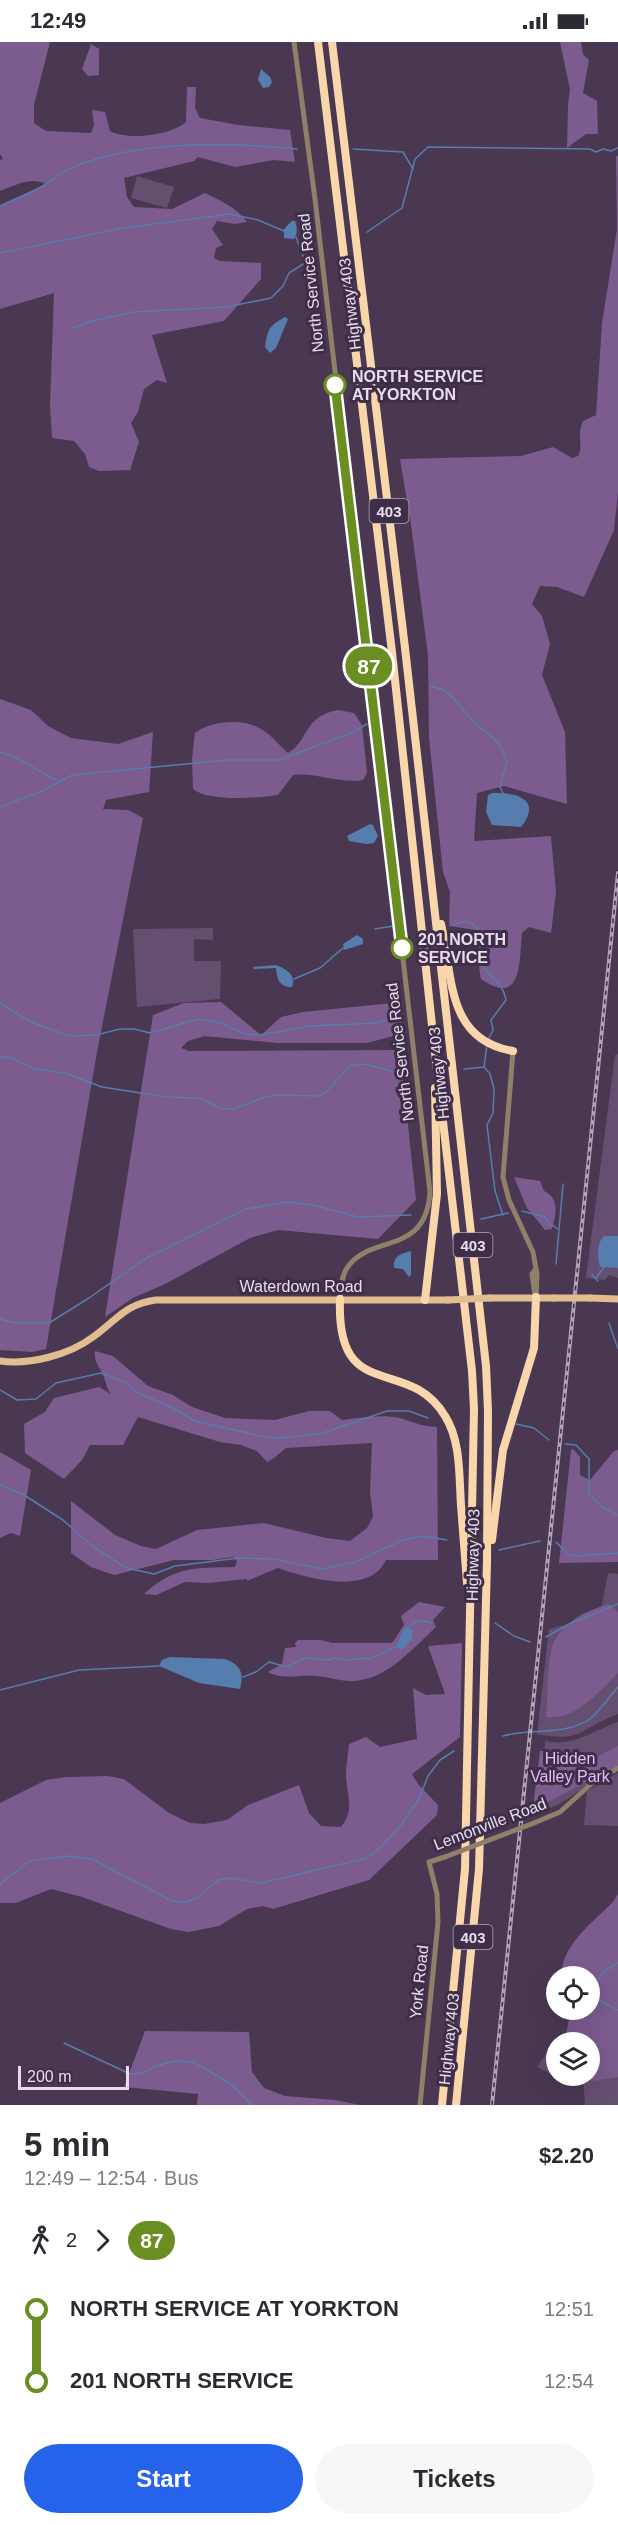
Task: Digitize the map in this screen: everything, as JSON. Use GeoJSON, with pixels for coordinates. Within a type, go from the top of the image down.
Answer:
{"type":"FeatureCollection","features":[{"type":"Feature","properties":{"kind":"highway","name":"Highway 403"},"geometry":{"type":"LineString","coordinates":[[318,42],[392,652],[472,1371],[474,1409],[465,1869],[442,2105]]}},
{"type":"Feature","properties":{"kind":"highway","name":"Highway 403"},"geometry":{"type":"LineString","coordinates":[[332,42],[433,887],[486,1366],[488,1411],[486,1605],[479,1869],[456,2105]]}},
{"type":"Feature","properties":{"kind":"highway"},"geometry":{"type":"LineString","coordinates":[[433,887],[457,1006],[467,1027],[487,1044],[513,1051]]}},
{"type":"Feature","properties":{"kind":"highway"},"geometry":{"type":"LineString","coordinates":[[425,1300],[437,1194],[434,1044]]}},
{"type":"Feature","properties":{"kind":"highway"},"geometry":{"type":"LineString","coordinates":[[486,1605],[494,1511],[503,1450],[534,1348],[536,1297]]}},
{"type":"Feature","properties":{"kind":"highway"},"geometry":{"type":"LineString","coordinates":[[340,1299],[340,1328],[351,1357],[371,1372],[421,1391],[435,1402],[450,1425],[457,1451],[470,1663]]}},
{"type":"Feature","properties":{"kind":"main road","name":"Waterdown Road"},"geometry":{"type":"LineString","coordinates":[[0,1361],[37,1360],[75,1347],[95,1336],[120,1313],[150,1300],[448,1300],[536,1297],[618,1299]]}},
{"type":"Feature","properties":{"kind":"street","name":"North Service Road"},"geometry":{"type":"LineString","coordinates":[[294,42],[315,199],[430,1192],[428,1209],[415,1230],[399,1240],[364,1254],[351,1264],[343,1276],[340,1299]]}},
{"type":"Feature","properties":{"kind":"street"},"geometry":{"type":"LineString","coordinates":[[513,1051],[504,1182],[509,1200],[534,1252],[538,1286],[536,1297]]}},
{"type":"Feature","properties":{"kind":"street","name":"Lemonville Road"},"geometry":{"type":"LineString","coordinates":[[429,1862],[560,1812],[591,1784],[618,1768]]}},
{"type":"Feature","properties":{"kind":"street","name":"York Road"},"geometry":{"type":"LineString","coordinates":[[420,2105],[438,1922],[437,1894],[429,1862]]}},
{"type":"Feature","properties":{"kind":"green space"},"geometry":{"type":"Polygon","coordinates":[[[0,42],[50,42],[34,105],[34,123],[46,131],[91,133],[94,125],[92,110],[105,112],[110,131],[118,134],[138,136],[171,130],[186,122],[187,87],[196,87],[195,108],[200,118],[238,125],[290,130],[295,162],[274,160],[235,167],[198,157],[194,161],[124,178],[127,197],[134,207],[172,209],[205,193],[228,205],[247,222],[235,224],[217,221],[212,229],[223,245],[216,248],[214,258],[220,261],[261,263],[261,279],[224,321],[152,335],[167,383],[157,380],[144,389],[138,412],[131,423],[139,442],[130,470],[99,471],[89,467],[85,454],[74,441],[52,438],[50,405],[54,293],[0,309],[0,206],[45,184],[28,181],[0,191],[0,160],[3,159],[0,154],[0,42]]]}},
{"type":"Feature","properties":{"kind":"green space"},"geometry":{"type":"Polygon","coordinates":[[[560,42],[581,42],[583,54],[589,60],[583,93],[597,101],[598,134],[586,134],[567,148],[570,90],[560,42]]]}},
{"type":"Feature","properties":{"kind":"green space"},"geometry":{"type":"Polygon","coordinates":[[[91,44],[99,49],[99,75],[88,76],[82,69],[91,44]]]}},
{"type":"Feature","properties":{"kind":"green space"},"geometry":{"type":"Polygon","coordinates":[[[616,156],[618,156],[618,493],[614,530],[584,597],[557,587],[540,586],[532,604],[542,616],[550,644],[542,675],[565,732],[567,804],[504,786],[477,793],[474,841],[551,836],[556,892],[551,933],[529,927],[522,933],[516,977],[512,984],[505,988],[481,979],[480,943],[476,930],[449,926],[450,892],[443,872],[429,738],[428,655],[400,459],[521,456],[553,447],[572,458],[578,456],[583,421],[596,415],[602,323],[617,229],[616,156]]]}},
{"type":"Feature","properties":{"kind":"green space"},"geometry":{"type":"Polygon","coordinates":[[[137,176],[174,187],[167,208],[131,198],[137,176]]]}},
{"type":"Feature","properties":{"kind":"green space"},"geometry":{"type":"Polygon","coordinates":[[[0,699],[31,710],[48,726],[71,738],[118,744],[153,732],[149,792],[106,800],[103,809],[128,810],[143,818],[97,1052],[46,1349],[32,1352],[0,1350],[0,699]]]}},
{"type":"Feature","properties":{"kind":"green space"},"geometry":{"type":"Polygon","coordinates":[[[338,710],[354,713],[362,725],[367,773],[363,780],[293,775],[278,795],[247,798],[210,796],[193,789],[192,758],[195,733],[201,729],[226,722],[252,725],[267,733],[288,753],[300,742],[312,723],[326,713],[338,710]]]}},
{"type":"Feature","properties":{"kind":"green space"},"geometry":{"type":"Polygon","coordinates":[[[213,928],[213,940],[194,939],[194,961],[221,961],[220,999],[137,1007],[133,929],[213,928]]]}},
{"type":"Feature","properties":{"kind":"green space"},"geometry":{"type":"Polygon","coordinates":[[[221,1002],[261,1035],[281,1017],[303,1012],[403,1002],[401,1034],[367,1043],[278,1043],[205,1036],[188,1041],[181,1048],[189,1051],[400,1050],[416,1200],[378,1239],[278,1230],[250,1238],[165,1284],[133,1298],[105,1317],[153,1015],[184,1003],[221,1002]]]}},
{"type":"Feature","properties":{"kind":"green space"},"geometry":{"type":"Polygon","coordinates":[[[618,1054],[618,1278],[609,1275],[605,1280],[586,1278],[615,1055],[618,1054]]]}},
{"type":"Feature","properties":{"kind":"green space"},"geometry":{"type":"Polygon","coordinates":[[[514,1177],[540,1181],[544,1191],[553,1198],[556,1207],[552,1229],[545,1230],[527,1208],[514,1177]]]}},
{"type":"Feature","properties":{"kind":"green space"},"geometry":{"type":"Polygon","coordinates":[[[95,1351],[113,1356],[148,1386],[173,1395],[192,1407],[225,1418],[275,1420],[309,1411],[330,1411],[342,1420],[386,1416],[437,1427],[438,1560],[386,1560],[379,1570],[368,1577],[343,1582],[301,1575],[278,1568],[247,1581],[247,1579],[208,1583],[185,1582],[156,1595],[144,1594],[176,1573],[186,1570],[235,1567],[237,1561],[233,1557],[213,1560],[174,1560],[114,1575],[91,1567],[71,1553],[71,1501],[115,1535],[141,1546],[156,1549],[197,1530],[264,1523],[326,1538],[350,1541],[367,1528],[373,1517],[370,1491],[372,1443],[286,1448],[267,1462],[257,1451],[241,1445],[220,1442],[138,1417],[123,1445],[90,1445],[82,1460],[64,1479],[25,1453],[24,1424],[45,1412],[54,1398],[99,1387],[111,1394],[96,1361],[95,1351]]]}},
{"type":"Feature","properties":{"kind":"green space"},"geometry":{"type":"Polygon","coordinates":[[[573,1449],[580,1457],[580,1475],[590,1480],[614,1451],[618,1450],[618,1562],[559,1563],[571,1450],[573,1449]]]}},
{"type":"Feature","properties":{"kind":"green space"},"geometry":{"type":"Polygon","coordinates":[[[0,1452],[31,1470],[20,1536],[11,1533],[0,1538],[0,1452]]]}},
{"type":"Feature","properties":{"kind":"green space","name":"Hidden Valley Park"},"geometry":{"type":"Polygon","coordinates":[[[608,1573],[618,1574],[618,1714],[573,1735],[564,1737],[537,1734],[549,1629],[600,1616],[608,1573]]]}},
{"type":"Feature","properties":{"kind":"green space"},"geometry":{"type":"Polygon","coordinates":[[[419,1602],[445,1607],[433,1620],[436,1627],[408,1654],[376,1676],[351,1681],[319,1676],[284,1677],[268,1672],[282,1664],[285,1648],[296,1647],[295,1643],[298,1640],[320,1640],[332,1643],[392,1643],[404,1625],[401,1616],[419,1602]]]}},
{"type":"Feature","properties":{"kind":"green space","name":"Hidden Valley Park"},"geometry":{"type":"Polygon","coordinates":[[[609,1604],[618,1612],[618,1673],[577,1710],[557,1717],[546,1717],[549,1661],[556,1638],[575,1619],[609,1604]]]}},
{"type":"Feature","properties":{"kind":"green space"},"geometry":{"type":"Polygon","coordinates":[[[462,1643],[460,1737],[412,1774],[418,1784],[438,1805],[437,1815],[369,1880],[273,1909],[263,1906],[247,1909],[219,1926],[189,1932],[171,1929],[82,1897],[51,1889],[16,1903],[0,1903],[0,1803],[46,1780],[108,1776],[124,1779],[169,1813],[190,1823],[204,1824],[227,1820],[248,1805],[299,1785],[309,1813],[321,1826],[341,1827],[349,1808],[346,1777],[349,1744],[366,1737],[380,1747],[417,1739],[413,1688],[426,1695],[445,1694],[428,1646],[462,1643]]]}},
{"type":"Feature","properties":{"kind":"green space","name":"Hidden Valley Park"},"geometry":{"type":"Polygon","coordinates":[[[618,1722],[618,1766],[563,1802],[543,1810],[545,1741],[574,1740],[618,1722]]]}},
{"type":"Feature","properties":{"kind":"green space"},"geometry":{"type":"Polygon","coordinates":[[[618,1746],[618,1765],[552,1800],[533,1807],[540,1751],[551,1751],[568,1765],[583,1764],[618,1746]]]}},
{"type":"Feature","properties":{"kind":"green space"},"geometry":{"type":"Polygon","coordinates":[[[618,1773],[618,1826],[584,1825],[587,1791],[618,1773]]]}},
{"type":"Feature","properties":{"kind":"green space"},"geometry":{"type":"Polygon","coordinates":[[[618,1894],[618,2077],[600,2080],[600,2032],[566,2032],[569,2020],[600,2020],[600,1966],[563,1966],[566,1955],[579,1935],[613,1902],[618,1894]]]}},
{"type":"Feature","properties":{"kind":"green space"},"geometry":{"type":"Polygon","coordinates":[[[145,2031],[249,2032],[252,2072],[264,2088],[285,2096],[335,2100],[360,2105],[197,2105],[198,2094],[124,2087],[145,2031]]]}},
{"type":"Feature","properties":{"kind":"green space"},"geometry":{"type":"Polygon","coordinates":[[[546,2054],[546,2072],[537,2067],[546,2054]]]}},
{"type":"Feature","properties":{"kind":"green space"},"geometry":{"type":"Polygon","coordinates":[[[618,2069],[618,2105],[585,2105],[584,2086],[600,2086],[600,2073],[618,2069]]]}},
{"type":"Feature","properties":{"kind":"water"},"geometry":{"type":"Polygon","coordinates":[[[261,69],[270,77],[272,82],[269,87],[263,88],[258,80],[261,69]]]}},
{"type":"Feature","properties":{"kind":"water"},"geometry":{"type":"Polygon","coordinates":[[[295,221],[296,226],[295,237],[294,239],[284,238],[284,229],[295,221]]]}},
{"type":"Feature","properties":{"kind":"water"},"geometry":{"type":"Polygon","coordinates":[[[285,317],[288,319],[276,348],[270,353],[265,347],[268,332],[272,325],[285,317]]]}},
{"type":"Feature","properties":{"kind":"water"},"geometry":{"type":"Polygon","coordinates":[[[492,793],[510,794],[524,799],[529,810],[521,827],[492,825],[486,812],[488,795],[492,793]]]}},
{"type":"Feature","properties":{"kind":"water"},"geometry":{"type":"Polygon","coordinates":[[[370,824],[373,825],[378,836],[374,843],[349,841],[347,836],[370,824]]]}},
{"type":"Feature","properties":{"kind":"water"},"geometry":{"type":"Polygon","coordinates":[[[357,935],[363,939],[363,944],[344,950],[343,944],[357,935]]]}},
{"type":"Feature","properties":{"kind":"water"},"geometry":{"type":"Polygon","coordinates":[[[276,965],[292,976],[292,987],[284,986],[280,982],[276,968],[254,969],[253,967],[276,965]]]}},
{"type":"Feature","properties":{"kind":"water"},"geometry":{"type":"Polygon","coordinates":[[[604,1236],[618,1236],[618,1268],[600,1267],[598,1250],[604,1236]]]}},
{"type":"Feature","properties":{"kind":"water"},"geometry":{"type":"Polygon","coordinates":[[[411,1251],[411,1275],[409,1277],[403,1269],[394,1268],[394,1264],[398,1256],[411,1251]]]}},
{"type":"Feature","properties":{"kind":"water"},"geometry":{"type":"Polygon","coordinates":[[[407,1627],[413,1630],[411,1640],[400,1650],[397,1646],[402,1631],[407,1627]]]}},
{"type":"Feature","properties":{"kind":"water"},"geometry":{"type":"Polygon","coordinates":[[[170,1657],[230,1661],[240,1670],[242,1678],[240,1689],[199,1683],[159,1666],[162,1660],[170,1657]]]}},
{"type":"Feature","properties":{"kind":"waterway"},"geometry":{"type":"LineString","coordinates":[[0,206],[38,189],[69,169],[123,153],[152,148],[212,145],[297,149]]}},
{"type":"Feature","properties":{"kind":"waterway"},"geometry":{"type":"LineString","coordinates":[[367,232],[402,208],[415,159],[428,147],[590,149],[596,152],[618,148]]}},
{"type":"Feature","properties":{"kind":"waterway"},"geometry":{"type":"LineString","coordinates":[[353,149],[403,152],[413,169]]}},
{"type":"Feature","properties":{"kind":"waterway"},"geometry":{"type":"LineString","coordinates":[[0,253],[123,228],[230,214],[258,220],[284,231]]}},
{"type":"Feature","properties":{"kind":"waterway"},"geometry":{"type":"LineString","coordinates":[[296,237],[306,264]]}},
{"type":"Feature","properties":{"kind":"waterway"},"geometry":{"type":"LineString","coordinates":[[73,328],[92,321],[133,312],[226,307],[271,298],[283,286],[289,273],[313,258]]}},
{"type":"Feature","properties":{"kind":"waterway"},"geometry":{"type":"LineString","coordinates":[[430,686],[444,690],[476,724],[498,742],[507,761],[500,787],[503,793]]}},
{"type":"Feature","properties":{"kind":"waterway"},"geometry":{"type":"LineString","coordinates":[[0,807],[42,791],[72,775],[227,760],[279,760],[351,733],[367,724]]}},
{"type":"Feature","properties":{"kind":"waterway"},"geometry":{"type":"LineString","coordinates":[[0,752],[57,780]]}},
{"type":"Feature","properties":{"kind":"waterway"},"geometry":{"type":"LineString","coordinates":[[454,924],[467,921],[478,930],[483,967],[504,993],[506,1000],[491,1020],[493,1030],[488,1040]]}},
{"type":"Feature","properties":{"kind":"waterway"},"geometry":{"type":"LineString","coordinates":[[375,929],[393,926]]}},
{"type":"Feature","properties":{"kind":"waterway"},"geometry":{"type":"LineString","coordinates":[[294,979],[320,968],[343,948]]}},
{"type":"Feature","properties":{"kind":"waterway"},"geometry":{"type":"LineString","coordinates":[[0,1003],[31,1022],[69,1036],[96,1035],[120,1029],[134,1029],[150,1033],[198,1019],[221,1023],[245,1034],[259,1035],[310,1026],[376,1023],[393,1018],[404,1019]]}},
{"type":"Feature","properties":{"kind":"waterway"},"geometry":{"type":"LineString","coordinates":[[484,1067],[487,1045]]}},
{"type":"Feature","properties":{"kind":"waterway"},"geometry":{"type":"LineString","coordinates":[[0,1057],[12,1058],[34,1069],[65,1073],[102,1087],[167,1097],[199,1098],[220,1108],[233,1109],[278,1095],[318,1096],[326,1092],[350,1066],[365,1064],[409,1076]]}},
{"type":"Feature","properties":{"kind":"waterway"},"geometry":{"type":"LineString","coordinates":[[464,1069],[484,1067],[490,1074],[494,1089],[493,1113],[487,1125],[495,1191],[503,1215]]}},
{"type":"Feature","properties":{"kind":"waterway"},"geometry":{"type":"LineString","coordinates":[[556,1264],[563,1184]]}},
{"type":"Feature","properties":{"kind":"waterway"},"geometry":{"type":"LineString","coordinates":[[0,1319],[15,1323],[49,1323],[148,1257],[246,1209],[287,1202],[313,1205],[358,1217],[411,1215]]}},
{"type":"Feature","properties":{"kind":"waterway"},"geometry":{"type":"LineString","coordinates":[[522,1211],[545,1217],[558,1229]]}},
{"type":"Feature","properties":{"kind":"waterway"},"geometry":{"type":"LineString","coordinates":[[481,1219],[508,1213]]}},
{"type":"Feature","properties":{"kind":"waterway"},"geometry":{"type":"LineString","coordinates":[[596,1278],[605,1266]]}},
{"type":"Feature","properties":{"kind":"waterway"},"geometry":{"type":"LineString","coordinates":[[592,1275],[598,1281]]}},
{"type":"Feature","properties":{"kind":"waterway"},"geometry":{"type":"LineString","coordinates":[[609,1323],[618,1349]]}},
{"type":"Feature","properties":{"kind":"waterway"},"geometry":{"type":"LineString","coordinates":[[0,1390],[17,1400],[36,1399],[56,1383],[101,1373],[125,1382],[140,1394],[171,1407],[195,1421],[278,1438],[320,1434],[387,1411],[409,1411],[428,1418]]}},
{"type":"Feature","properties":{"kind":"waterway"},"geometry":{"type":"LineString","coordinates":[[516,1424],[534,1428],[549,1440]]}},
{"type":"Feature","properties":{"kind":"waterway"},"geometry":{"type":"LineString","coordinates":[[565,1444],[576,1445],[589,1459],[589,1494],[602,1507],[618,1515]]}},
{"type":"Feature","properties":{"kind":"waterway"},"geometry":{"type":"LineString","coordinates":[[0,1485],[24,1495],[63,1520],[92,1546],[127,1568],[154,1574],[175,1566],[239,1558],[273,1559],[322,1569],[355,1562],[403,1540],[422,1536],[447,1540]]}},
{"type":"Feature","properties":{"kind":"waterway"},"geometry":{"type":"LineString","coordinates":[[499,1550],[540,1541]]}},
{"type":"Feature","properties":{"kind":"waterway"},"geometry":{"type":"LineString","coordinates":[[556,1542],[569,1555],[618,1553]]}},
{"type":"Feature","properties":{"kind":"waterway"},"geometry":{"type":"LineString","coordinates":[[546,1637],[569,1624],[618,1604]]}},
{"type":"Feature","properties":{"kind":"waterway"},"geometry":{"type":"LineString","coordinates":[[409,1627],[419,1621],[431,1623]]}},
{"type":"Feature","properties":{"kind":"waterway"},"geometry":{"type":"LineString","coordinates":[[495,1623],[514,1636],[530,1642]]}},
{"type":"Feature","properties":{"kind":"waterway"},"geometry":{"type":"LineString","coordinates":[[243,1677],[256,1672],[269,1662],[287,1667],[305,1658],[329,1660],[372,1658],[397,1646]]}},
{"type":"Feature","properties":{"kind":"waterway"},"geometry":{"type":"LineString","coordinates":[[0,1690],[79,1670],[159,1666]]}},
{"type":"Feature","properties":{"kind":"waterway"},"geometry":{"type":"LineString","coordinates":[[503,1736],[559,1730],[580,1724],[594,1716],[618,1687]]}},
{"type":"Feature","properties":{"kind":"waterway"},"geometry":{"type":"LineString","coordinates":[[0,1884],[30,1861],[68,1856],[92,1859],[172,1901],[186,1902],[197,1898],[218,1880],[231,1878],[261,1883],[367,1858],[380,1848],[401,1825],[419,1799],[428,1776],[440,1760],[454,1751]]}},
{"type":"Feature","properties":{"kind":"waterway"},"geometry":{"type":"LineString","coordinates":[[618,1963],[603,1972],[593,1988],[597,1999],[618,2010]]}},
{"type":"Feature","properties":{"kind":"waterway"},"geometry":{"type":"LineString","coordinates":[[64,2043],[130,2074],[143,2073],[156,2066],[175,2061],[193,2062],[231,2084],[252,2105]]}},
{"type":"Feature","properties":{"kind":"railway"},"geometry":{"type":"LineString","coordinates":[[492,2105],[618,873]]}},
{"type":"Feature","properties":{"kind":"bus line","name":"87"},"geometry":{"type":"LineString","coordinates":[[335,385],[402,948]]}},
{"type":"Feature","properties":{"kind":"place","name":"NORTH SERVICE AT YORKTON"},"geometry":{"type":"Point","coordinates":[335,385]}},
{"type":"Feature","properties":{"kind":"place","name":"201 NORTH SERVICE"},"geometry":{"type":"Point","coordinates":[402,948]}}]}
